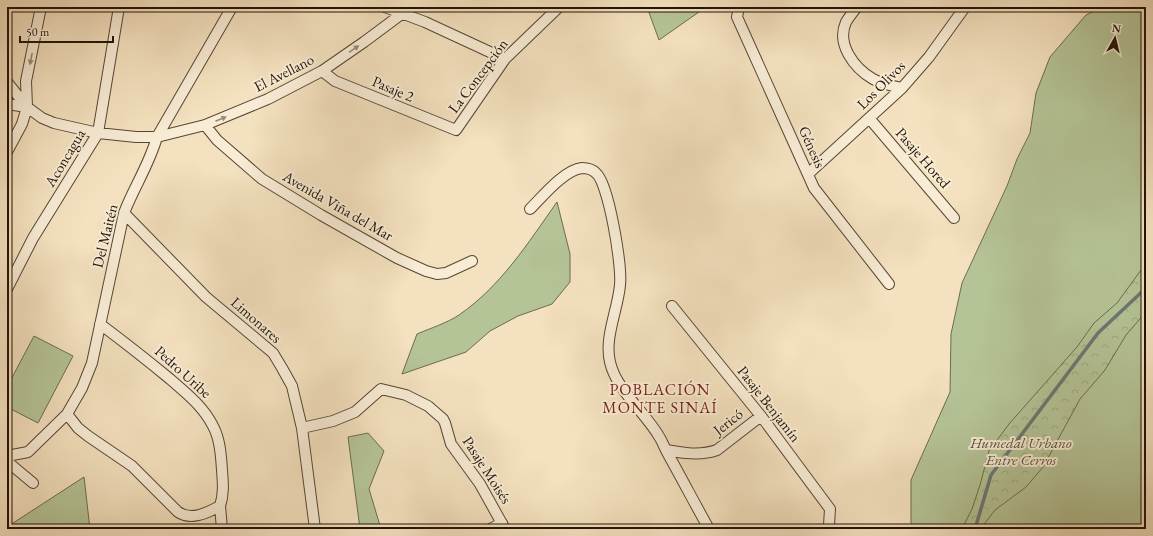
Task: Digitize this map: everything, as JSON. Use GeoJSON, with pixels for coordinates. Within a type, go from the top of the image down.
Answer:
{"type":"FeatureCollection","features":[{"type":"Feature","properties":{"kind":"street"},"geometry":{"type":"LineString","coordinates":[[7,152],[22,124],[27,107],[26,81],[41,7]]}},
{"type":"Feature","properties":{"kind":"street","name":"Aconcagua"},"geometry":{"type":"LineString","coordinates":[[7,289],[33,238],[98,133],[119,7]]}},
{"type":"Feature","properties":{"kind":"street","name":"Del Maitén"},"geometry":{"type":"LineString","coordinates":[[7,457],[28,452],[67,414],[82,388],[92,363],[124,213],[130,197],[153,152],[157,137],[232,7]]}},
{"type":"Feature","properties":{"kind":"street"},"geometry":{"type":"LineString","coordinates":[[385,7],[407,10],[506,59]]}},
{"type":"Feature","properties":{"kind":"street","name":"La Concepción"},"geometry":{"type":"LineString","coordinates":[[456,130],[506,59],[559,7]]}},
{"type":"Feature","properties":{"kind":"street","name":"Génesis"},"geometry":{"type":"LineString","coordinates":[[739,7],[737,17],[814,188],[889,284]]}},
{"type":"Feature","properties":{"kind":"street"},"geometry":{"type":"LineString","coordinates":[[857,7],[846,22],[843,39],[846,51],[852,60],[873,79],[888,85],[902,88]]}},
{"type":"Feature","properties":{"kind":"street","name":"Los Olivos"},"geometry":{"type":"LineString","coordinates":[[808,174],[902,88],[929,57],[965,7]]}},
{"type":"Feature","properties":{"kind":"street","name":"El Avellano"},"geometry":{"type":"LineString","coordinates":[[157,137],[205,125],[268,99],[322,71],[407,10]]}},
{"type":"Feature","properties":{"kind":"street","name":"Pasaje 2"},"geometry":{"type":"LineString","coordinates":[[322,71],[335,81],[456,130]]}},
{"type":"Feature","properties":{"kind":"street"},"geometry":{"type":"LineString","coordinates":[[7,82],[27,107],[42,118],[54,123],[98,133],[136,137],[157,137]]}},
{"type":"Feature","properties":{"kind":"street"},"geometry":{"type":"LineString","coordinates":[[7,104],[27,107]]}},
{"type":"Feature","properties":{"kind":"street","name":"Pasaje Hored"},"geometry":{"type":"LineString","coordinates":[[869,118],[954,218]]}},
{"type":"Feature","properties":{"kind":"street","name":"Avenida Viña del Mar"},"geometry":{"type":"LineString","coordinates":[[205,125],[217,140],[262,179],[321,215],[397,258],[426,271],[437,274],[446,273],[472,261]]}},
{"type":"Feature","properties":{"kind":"street"},"geometry":{"type":"LineString","coordinates":[[530,209],[561,178],[572,171],[581,168],[589,169],[596,172],[600,177],[606,193],[620,275],[619,293],[608,346],[610,362],[622,387],[661,438],[708,529]]}},
{"type":"Feature","properties":{"kind":"street","name":"Limonares"},"geometry":{"type":"LineString","coordinates":[[124,213],[206,297],[273,353],[292,386],[302,428],[315,529]]}},
{"type":"Feature","properties":{"kind":"street","name":"Pasaje Benjamín"},"geometry":{"type":"LineString","coordinates":[[672,306],[761,416],[830,509],[828,527]]}},
{"type":"Feature","properties":{"kind":"street","name":"Pedro Uribe"},"geometry":{"type":"LineString","coordinates":[[100,324],[145,358],[185,392],[196,402],[207,417],[218,437],[220,449],[223,491],[223,499],[220,506],[222,529]]}},
{"type":"Feature","properties":{"kind":"street","name":"Pasaje Moisés"},"geometry":{"type":"LineString","coordinates":[[302,428],[333,421],[355,412],[381,389],[406,395],[428,406],[443,418],[452,444],[480,484],[503,526]]}},
{"type":"Feature","properties":{"kind":"street"},"geometry":{"type":"LineString","coordinates":[[67,414],[78,428],[132,466],[183,516],[189,517],[206,513],[220,506]]}},
{"type":"Feature","properties":{"kind":"street","name":"Jericó"},"geometry":{"type":"LineString","coordinates":[[666,450],[696,454],[708,453],[717,450],[761,416]]}},
{"type":"Feature","properties":{"kind":"street"},"geometry":{"type":"LineString","coordinates":[[7,457],[9,463],[33,483]]}},
{"type":"Feature","properties":{"kind":"street"},"geometry":{"type":"LineString","coordinates":[[490,529],[503,526]]}},
{"type":"Feature","properties":{"kind":"green space"},"geometry":{"type":"Polygon","coordinates":[[[647,7],[706,7],[659,40],[647,7]]]}},
{"type":"Feature","properties":{"kind":"green space"},"geometry":{"type":"Polygon","coordinates":[[[1103,7],[1146,7],[1146,529],[911,529],[911,480],[950,392],[951,334],[962,283],[1030,133],[1036,93],[1050,57],[1086,15],[1103,7]]]}},
{"type":"Feature","properties":{"kind":"green space"},"geometry":{"type":"Polygon","coordinates":[[[557,202],[570,254],[570,282],[552,304],[518,316],[490,331],[466,352],[402,374],[417,334],[459,315],[488,291],[513,263],[557,202]]]}},
{"type":"Feature","properties":{"kind":"green space","name":"Humedal Urbano Entre Cerros"},"geometry":{"type":"Polygon","coordinates":[[[1146,265],[1146,312],[1126,335],[1105,370],[1080,399],[1043,467],[1026,487],[995,510],[982,529],[962,529],[972,509],[989,451],[1009,424],[1077,347],[1094,323],[1117,303],[1146,265]]]}},
{"type":"Feature","properties":{"kind":"green space"},"geometry":{"type":"Polygon","coordinates":[[[34,336],[73,356],[38,423],[7,407],[7,387],[34,336]]]}},
{"type":"Feature","properties":{"kind":"green space"},"geometry":{"type":"Polygon","coordinates":[[[368,433],[384,451],[369,489],[381,529],[360,529],[348,437],[368,433]]]}},
{"type":"Feature","properties":{"kind":"green space"},"geometry":{"type":"Polygon","coordinates":[[[84,477],[90,529],[7,529],[7,527],[84,477]]]}},
{"type":"Feature","properties":{"kind":"waterway"},"geometry":{"type":"LineString","coordinates":[[975,529],[991,475],[1098,333],[1146,288]]}},
{"type":"Feature","properties":{"kind":"district","name":"POBLACIÓN MONTE SINAÍ"},"geometry":{"type":"Point","coordinates":[660,398]}}]}
